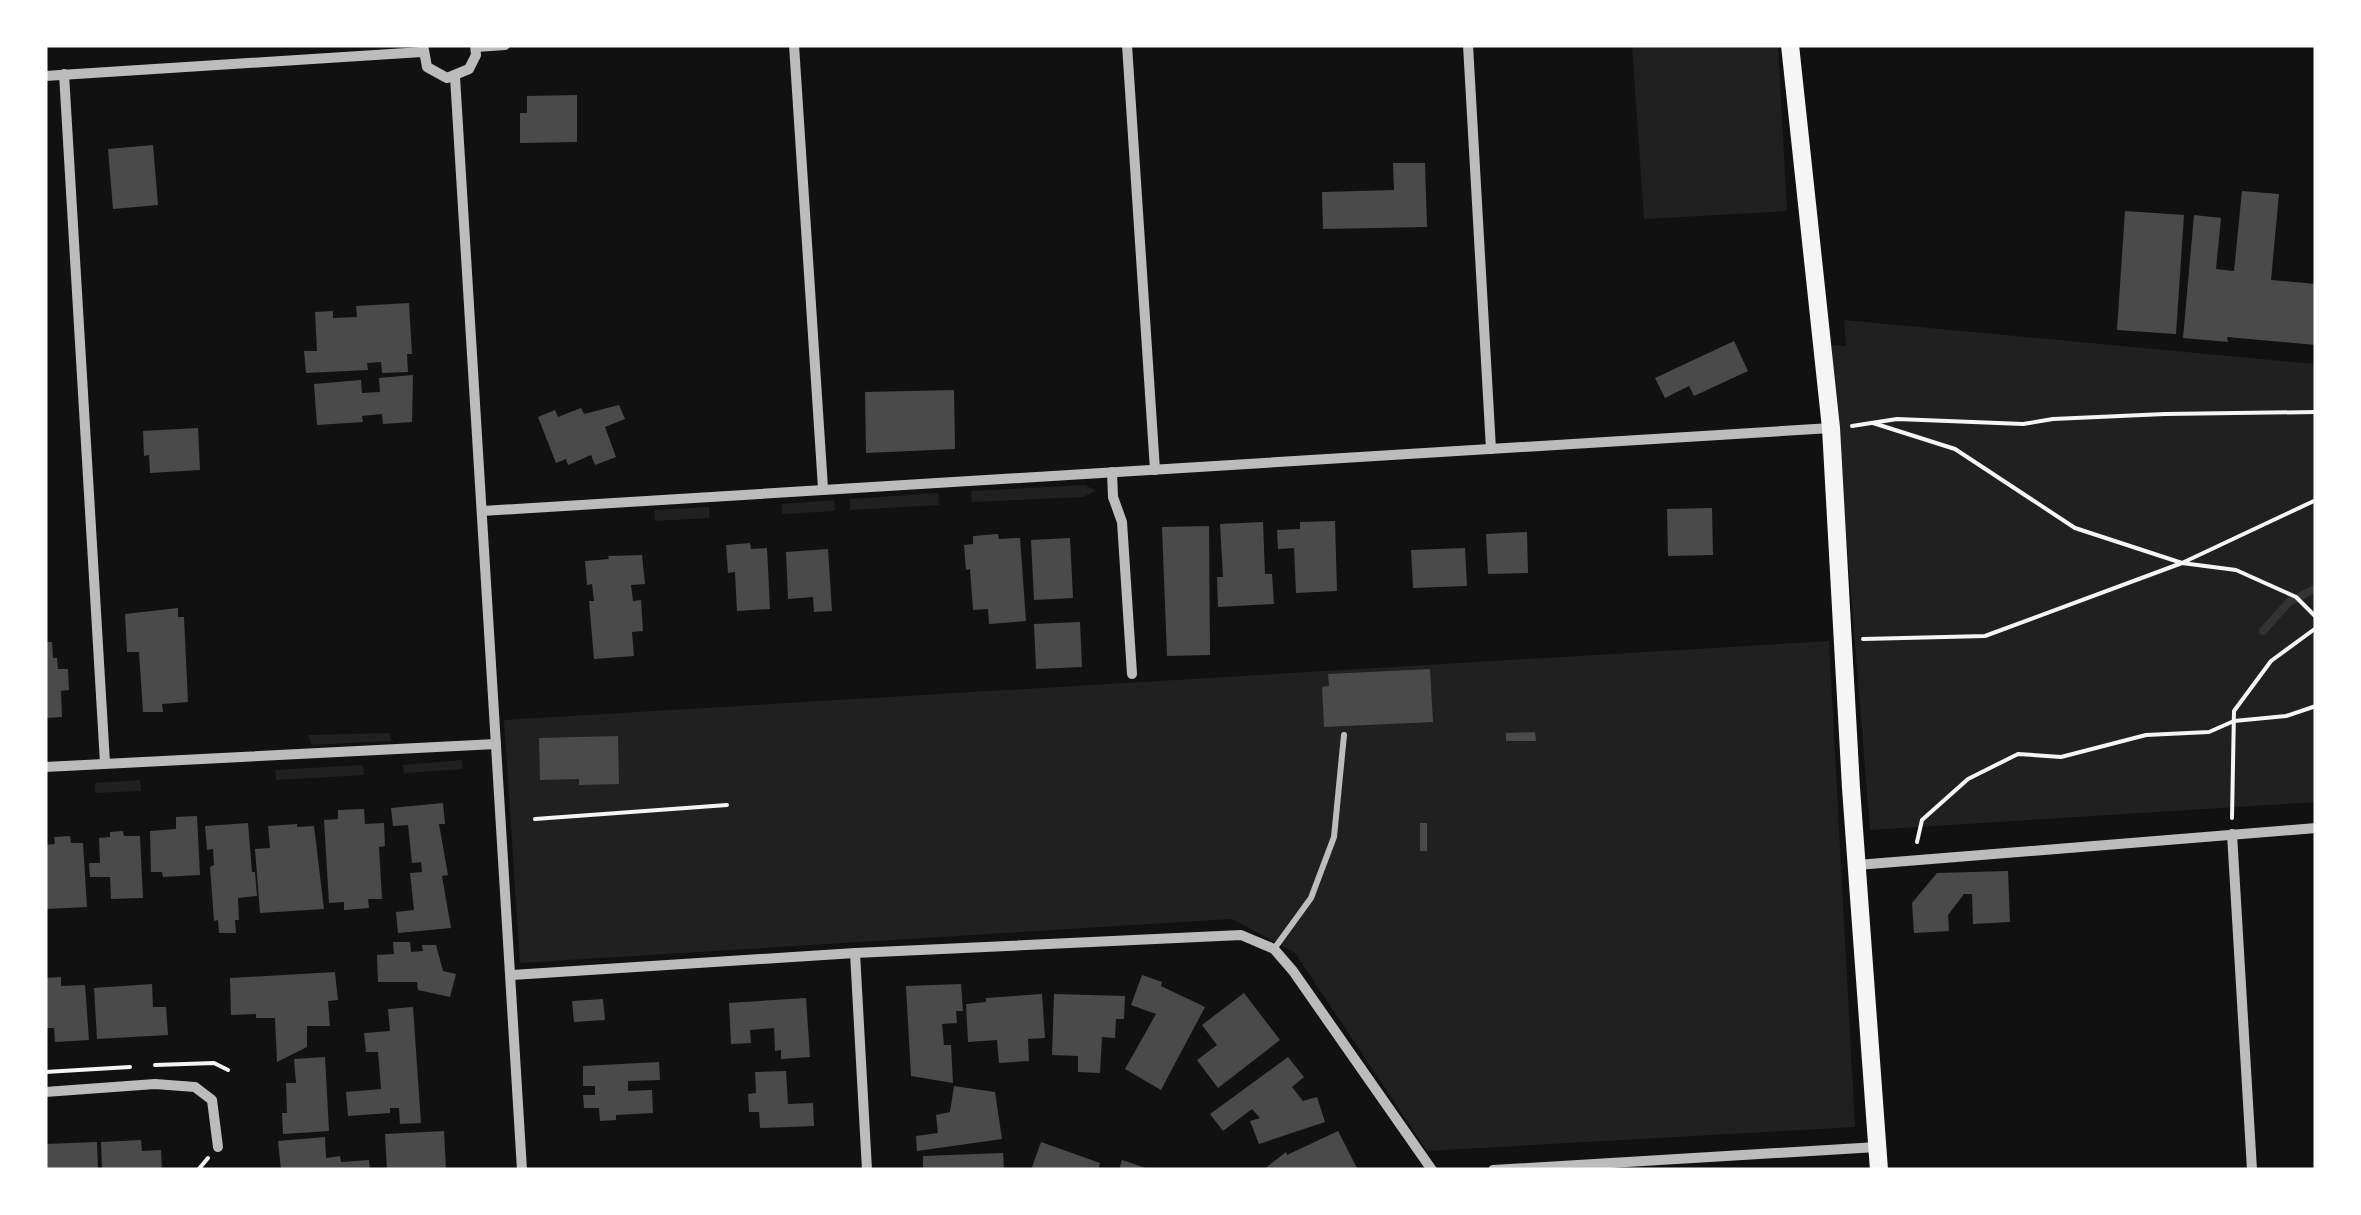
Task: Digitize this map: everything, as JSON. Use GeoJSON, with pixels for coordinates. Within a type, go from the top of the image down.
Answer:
{"type":"FeatureCollection","features":[{"type":"Feature","properties":{"kind":"main road"},"geometry":{"type":"LineString","coordinates":[[1790,45],[1831,428],[1879,1170]]}},
{"type":"Feature","properties":{"kind":"street"},"geometry":{"type":"LineString","coordinates":[[455,77],[474,62],[476,46],[505,45]]}},
{"type":"Feature","properties":{"kind":"street"},"geometry":{"type":"LineString","coordinates":[[794,45],[823,488]]}},
{"type":"Feature","properties":{"kind":"street"},"geometry":{"type":"LineString","coordinates":[[1127,45],[1155,470]]}},
{"type":"Feature","properties":{"kind":"street"},"geometry":{"type":"LineString","coordinates":[[1468,45],[1491,449]]}},
{"type":"Feature","properties":{"kind":"street"},"geometry":{"type":"LineString","coordinates":[[45,76],[422,49],[433,72],[455,77]]}},
{"type":"Feature","properties":{"kind":"street"},"geometry":{"type":"LineString","coordinates":[[64,74],[105,763]]}},
{"type":"Feature","properties":{"kind":"street"},"geometry":{"type":"LineString","coordinates":[[455,77],[522,1170]]}},
{"type":"Feature","properties":{"kind":"street"},"geometry":{"type":"LineString","coordinates":[[482,511],[1831,428]]}},
{"type":"Feature","properties":{"kind":"street"},"geometry":{"type":"LineString","coordinates":[[1112,472],[1113,497],[1122,522],[1132,674]]}},
{"type":"Feature","properties":{"kind":"street"},"geometry":{"type":"LineString","coordinates":[[45,767],[496,744]]}},
{"type":"Feature","properties":{"kind":"street"},"geometry":{"type":"LineString","coordinates":[[1858,864],[2316,828]]}},
{"type":"Feature","properties":{"kind":"street"},"geometry":{"type":"LineString","coordinates":[[2232,834],[2252,1170]]}},
{"type":"Feature","properties":{"kind":"street"},"geometry":{"type":"LineString","coordinates":[[512,975],[856,953],[1241,935],[1274,948],[1432,1170]]}},
{"type":"Feature","properties":{"kind":"street"},"geometry":{"type":"LineString","coordinates":[[856,953],[867,1170]]}},
{"type":"Feature","properties":{"kind":"street"},"geometry":{"type":"LineString","coordinates":[[45,1092],[155,1084],[195,1087],[212,1100],[218,1147]]}},
{"type":"Feature","properties":{"kind":"street"},"geometry":{"type":"LineString","coordinates":[[1494,1170],[1877,1147]]}},
{"type":"Feature","properties":{"kind":"lane"},"geometry":{"type":"LineString","coordinates":[[1274,948],[1311,898],[1334,838],[1344,735]]}},
{"type":"Feature","properties":{"kind":"path"},"geometry":{"type":"LineString","coordinates":[[1831,428],[1897,419],[2023,424],[2165,414],[2316,412]]}},
{"type":"Feature","properties":{"kind":"path"},"geometry":{"type":"LineString","coordinates":[[1873,423],[1955,449],[2075,528],[2182,562],[2236,570],[2296,598],[2316,617]]}},
{"type":"Feature","properties":{"kind":"path"},"geometry":{"type":"LineString","coordinates":[[1842,640],[1985,636],[2182,562],[2316,500]]}},
{"type":"Feature","properties":{"kind":"path"},"geometry":{"type":"LineString","coordinates":[[2232,834],[2234,710],[2271,660],[2316,628]]}},
{"type":"Feature","properties":{"kind":"path"},"geometry":{"type":"LineString","coordinates":[[1913,860],[1922,820],[1968,779],[2018,754],[2061,757],[2146,735],[2209,732],[2234,721],[2286,716],[2316,706]]}},
{"type":"Feature","properties":{"kind":"path"},"geometry":{"type":"LineString","coordinates":[[535,819],[726,804]]}},
{"type":"Feature","properties":{"kind":"shaded area"},"geometry":{"type":"Polygon","coordinates":[[[1632,45],[1778,45],[1787,211],[1644,219],[1632,45]]]}},
{"type":"Feature","properties":{"kind":"shaded area"},"geometry":{"type":"Polygon","coordinates":[[[1844,320],[2316,364],[2316,802],[1870,830],[1831,345],[1846,346],[1844,320]]]}},
{"type":"Feature","properties":{"kind":"shaded area"},"geometry":{"type":"Polygon","coordinates":[[[1085,485],[1096,491],[1083,497],[972,502],[971,491],[1085,485]]]}},
{"type":"Feature","properties":{"kind":"shaded area"},"geometry":{"type":"Polygon","coordinates":[[[938,493],[939,505],[850,510],[850,499],[938,493]]]}},
{"type":"Feature","properties":{"kind":"shaded area"},"geometry":{"type":"Polygon","coordinates":[[[834,500],[835,511],[782,514],[782,504],[834,500]]]}},
{"type":"Feature","properties":{"kind":"shaded area"},"geometry":{"type":"Polygon","coordinates":[[[709,507],[709,518],[655,521],[654,510],[709,507]]]}},
{"type":"Feature","properties":{"kind":"shaded area"},"geometry":{"type":"Polygon","coordinates":[[[1829,641],[1855,1127],[1427,1151],[1295,953],[1232,919],[520,963],[504,720],[1829,641]]]}},
{"type":"Feature","properties":{"kind":"shaded area"},"geometry":{"type":"Polygon","coordinates":[[[390,733],[391,741],[312,745],[308,735],[390,733]]]}},
{"type":"Feature","properties":{"kind":"shaded area"},"geometry":{"type":"Polygon","coordinates":[[[462,760],[463,769],[404,773],[403,765],[462,760]]]}},
{"type":"Feature","properties":{"kind":"shaded area"},"geometry":{"type":"Polygon","coordinates":[[[363,765],[364,775],[276,780],[275,770],[363,765]]]}},
{"type":"Feature","properties":{"kind":"shaded area"},"geometry":{"type":"Polygon","coordinates":[[[140,780],[141,791],[95,793],[95,783],[140,780]]]}},
{"type":"Feature","properties":{"kind":"building"},"geometry":{"type":"Polygon","coordinates":[[[577,95],[577,142],[520,143],[520,113],[527,113],[527,96],[577,95]]]}},
{"type":"Feature","properties":{"kind":"building"},"geometry":{"type":"Polygon","coordinates":[[[153,145],[158,205],[113,209],[108,149],[153,145]]]}},
{"type":"Feature","properties":{"kind":"building"},"geometry":{"type":"Polygon","coordinates":[[[1393,163],[1425,163],[1427,227],[1323,229],[1322,192],[1394,190],[1393,163]]]}},
{"type":"Feature","properties":{"kind":"building"},"geometry":{"type":"Polygon","coordinates":[[[2242,191],[2279,194],[2271,280],[2316,284],[2316,345],[2227,337],[2228,342],[2183,338],[2194,215],[2221,218],[2216,269],[2234,271],[2242,191]]]}},
{"type":"Feature","properties":{"kind":"building"},"geometry":{"type":"Polygon","coordinates":[[[2125,211],[2184,215],[2176,334],[2117,330],[2125,211]]]}},
{"type":"Feature","properties":{"kind":"building"},"geometry":{"type":"Polygon","coordinates":[[[409,303],[412,354],[407,354],[408,372],[382,373],[381,362],[367,363],[368,370],[306,373],[304,351],[317,351],[315,312],[333,311],[333,318],[357,317],[356,306],[409,303]]]}},
{"type":"Feature","properties":{"kind":"building"},"geometry":{"type":"Polygon","coordinates":[[[1734,341],[1748,371],[1694,396],[1689,386],[1665,398],[1655,378],[1734,341]]]}},
{"type":"Feature","properties":{"kind":"building"},"geometry":{"type":"Polygon","coordinates":[[[413,375],[412,422],[383,424],[382,414],[362,416],[363,422],[317,425],[314,384],[361,380],[362,393],[380,392],[379,378],[413,375]]]}},
{"type":"Feature","properties":{"kind":"building"},"geometry":{"type":"Polygon","coordinates":[[[954,390],[955,449],[866,453],[865,392],[954,390]]]}},
{"type":"Feature","properties":{"kind":"building"},"geometry":{"type":"Polygon","coordinates":[[[619,405],[625,419],[605,427],[616,457],[595,465],[591,455],[568,465],[566,459],[556,463],[538,417],[555,410],[558,417],[581,408],[584,414],[619,405]]]}},
{"type":"Feature","properties":{"kind":"building"},"geometry":{"type":"Polygon","coordinates":[[[198,428],[200,470],[150,473],[149,455],[144,456],[143,431],[198,428]]]}},
{"type":"Feature","properties":{"kind":"building"},"geometry":{"type":"Polygon","coordinates":[[[1712,508],[1713,555],[1668,556],[1667,509],[1712,508]]]}},
{"type":"Feature","properties":{"kind":"building"},"geometry":{"type":"Polygon","coordinates":[[[1335,521],[1337,591],[1296,593],[1294,548],[1278,549],[1277,530],[1300,529],[1300,522],[1335,521]]]}},
{"type":"Feature","properties":{"kind":"building"},"geometry":{"type":"Polygon","coordinates":[[[1263,522],[1265,574],[1272,574],[1274,604],[1218,607],[1217,577],[1223,577],[1220,524],[1263,522]]]}},
{"type":"Feature","properties":{"kind":"building"},"geometry":{"type":"Polygon","coordinates":[[[1209,526],[1210,655],[1167,656],[1162,527],[1209,526]]]}},
{"type":"Feature","properties":{"kind":"building"},"geometry":{"type":"Polygon","coordinates":[[[1527,532],[1528,573],[1488,574],[1486,534],[1527,532]]]}},
{"type":"Feature","properties":{"kind":"building"},"geometry":{"type":"Polygon","coordinates":[[[998,534],[999,539],[1020,538],[1026,621],[989,624],[988,609],[973,610],[964,545],[973,544],[973,536],[998,534]]]}},
{"type":"Feature","properties":{"kind":"building"},"geometry":{"type":"Polygon","coordinates":[[[1070,538],[1073,598],[1034,600],[1031,540],[1070,538]]]}},
{"type":"Feature","properties":{"kind":"building"},"geometry":{"type":"Polygon","coordinates":[[[750,543],[751,549],[767,548],[770,609],[737,611],[735,572],[728,573],[726,545],[750,543]]]}},
{"type":"Feature","properties":{"kind":"building"},"geometry":{"type":"Polygon","coordinates":[[[1465,548],[1467,586],[1413,588],[1411,550],[1465,548]]]}},
{"type":"Feature","properties":{"kind":"building"},"geometry":{"type":"Polygon","coordinates":[[[828,549],[832,611],[814,612],[813,597],[788,599],[786,552],[828,549]]]}},
{"type":"Feature","properties":{"kind":"building"},"geometry":{"type":"Polygon","coordinates":[[[642,555],[645,584],[631,585],[633,601],[641,600],[643,631],[632,632],[634,656],[594,659],[589,601],[594,601],[592,584],[587,585],[585,561],[642,555]]]}},
{"type":"Feature","properties":{"kind":"building"},"geometry":{"type":"Polygon","coordinates":[[[178,608],[178,617],[184,617],[188,702],[162,704],[163,712],[143,712],[139,652],[127,652],[125,614],[178,608]]]}},
{"type":"Feature","properties":{"kind":"building"},"geometry":{"type":"Polygon","coordinates":[[[1080,622],[1082,667],[1036,669],[1034,624],[1080,622]]]}},
{"type":"Feature","properties":{"kind":"building"},"geometry":{"type":"Polygon","coordinates":[[[45,642],[52,642],[58,669],[68,669],[69,690],[61,691],[62,717],[45,718],[45,642]]]}},
{"type":"Feature","properties":{"kind":"building"},"geometry":{"type":"Polygon","coordinates":[[[1430,669],[1433,722],[1324,727],[1322,687],[1329,686],[1328,674],[1430,669]]]}},
{"type":"Feature","properties":{"kind":"building"},"geometry":{"type":"Polygon","coordinates":[[[1535,732],[1536,741],[1506,741],[1506,733],[1535,732]]]}},
{"type":"Feature","properties":{"kind":"building"},"geometry":{"type":"Polygon","coordinates":[[[618,736],[619,784],[579,785],[579,779],[540,780],[539,738],[618,736]]]}},
{"type":"Feature","properties":{"kind":"building"},"geometry":{"type":"Polygon","coordinates":[[[443,803],[445,824],[439,824],[448,875],[442,876],[451,928],[398,933],[396,912],[414,910],[410,873],[422,872],[421,862],[412,863],[408,825],[393,826],[391,808],[443,803]]]}},
{"type":"Feature","properties":{"kind":"building"},"geometry":{"type":"Polygon","coordinates":[[[364,809],[365,824],[384,823],[385,846],[379,847],[382,899],[368,899],[369,908],[344,910],[344,902],[329,903],[324,820],[338,819],[338,810],[364,809]]]}},
{"type":"Feature","properties":{"kind":"building"},"geometry":{"type":"Polygon","coordinates":[[[197,816],[200,875],[163,877],[162,872],[151,872],[150,831],[176,829],[176,817],[197,816]]]}},
{"type":"Feature","properties":{"kind":"building"},"geometry":{"type":"Polygon","coordinates":[[[248,823],[257,896],[238,898],[236,933],[219,933],[218,920],[214,921],[210,867],[214,865],[213,849],[207,850],[205,826],[248,823]]]}},
{"type":"Feature","properties":{"kind":"building"},"geometry":{"type":"Polygon","coordinates":[[[1420,823],[1427,823],[1427,851],[1420,851],[1420,823]]]}},
{"type":"Feature","properties":{"kind":"building"},"geometry":{"type":"Polygon","coordinates":[[[268,826],[314,826],[324,909],[260,913],[255,849],[270,848],[268,826]]]}},
{"type":"Feature","properties":{"kind":"building"},"geometry":{"type":"Polygon","coordinates":[[[123,831],[124,836],[140,836],[143,898],[111,899],[110,877],[90,877],[89,863],[100,863],[99,838],[123,831]]]}},
{"type":"Feature","properties":{"kind":"building"},"geometry":{"type":"Polygon","coordinates":[[[70,836],[71,843],[83,843],[87,907],[46,909],[45,845],[55,844],[54,837],[70,836]]]}},
{"type":"Feature","properties":{"kind":"building"},"geometry":{"type":"Polygon","coordinates":[[[2008,871],[2010,922],[1973,924],[1972,894],[1964,894],[1948,915],[1949,931],[1914,933],[1912,903],[1937,873],[2008,871]]]}},
{"type":"Feature","properties":{"kind":"building"},"geometry":{"type":"Polygon","coordinates":[[[393,942],[410,942],[411,952],[423,951],[422,945],[436,945],[443,971],[456,974],[450,997],[418,990],[417,982],[378,982],[377,955],[394,954],[393,942]]]}},
{"type":"Feature","properties":{"kind":"building"},"geometry":{"type":"Polygon","coordinates":[[[335,972],[338,1000],[328,1001],[330,1026],[307,1026],[307,1047],[277,1062],[275,1018],[231,1015],[230,978],[335,972]]]}},
{"type":"Feature","properties":{"kind":"building"},"geometry":{"type":"Polygon","coordinates":[[[1142,975],[1205,1007],[1161,1090],[1125,1069],[1156,1014],[1131,1005],[1142,975]]]}},
{"type":"Feature","properties":{"kind":"building"},"geometry":{"type":"Polygon","coordinates":[[[61,977],[61,986],[85,985],[89,1040],[55,1042],[54,1028],[45,1028],[45,978],[61,977]]]}},
{"type":"Feature","properties":{"kind":"building"},"geometry":{"type":"Polygon","coordinates":[[[152,984],[153,1007],[166,1007],[168,1035],[97,1039],[94,988],[152,984]]]}},
{"type":"Feature","properties":{"kind":"building"},"geometry":{"type":"Polygon","coordinates":[[[961,984],[963,1011],[956,1011],[957,1023],[942,1024],[944,1045],[951,1045],[953,1083],[911,1076],[906,986],[961,984]]]}},
{"type":"Feature","properties":{"kind":"building"},"geometry":{"type":"Polygon","coordinates":[[[1244,993],[1280,1040],[1218,1088],[1197,1060],[1217,1045],[1202,1025],[1244,993]]]}},
{"type":"Feature","properties":{"kind":"building"},"geometry":{"type":"Polygon","coordinates":[[[1042,994],[1045,1038],[1028,1039],[1029,1061],[999,1063],[997,1040],[968,1042],[966,1004],[986,1002],[986,998],[1042,994]]]}},
{"type":"Feature","properties":{"kind":"building"},"geometry":{"type":"Polygon","coordinates":[[[1054,994],[1125,996],[1124,1019],[1116,1019],[1115,1038],[1102,1037],[1100,1073],[1078,1072],[1078,1056],[1052,1055],[1054,994]]]}},
{"type":"Feature","properties":{"kind":"building"},"geometry":{"type":"Polygon","coordinates":[[[806,998],[810,1057],[781,1059],[781,1050],[775,1051],[774,1028],[750,1030],[751,1043],[731,1044],[729,1003],[806,998]]]}},
{"type":"Feature","properties":{"kind":"building"},"geometry":{"type":"Polygon","coordinates":[[[603,999],[605,1020],[574,1022],[572,1001],[603,999]]]}},
{"type":"Feature","properties":{"kind":"building"},"geometry":{"type":"Polygon","coordinates":[[[413,1007],[421,1123],[400,1124],[399,1108],[390,1108],[390,1113],[348,1116],[346,1092],[381,1089],[378,1052],[366,1052],[364,1033],[390,1031],[388,1009],[413,1007]]]}},
{"type":"Feature","properties":{"kind":"building"},"geometry":{"type":"Polygon","coordinates":[[[325,1057],[329,1131],[283,1134],[286,1083],[296,1083],[294,1059],[325,1057]]]}},
{"type":"Feature","properties":{"kind":"building"},"geometry":{"type":"Polygon","coordinates":[[[1288,1057],[1304,1077],[1292,1087],[1303,1101],[1317,1097],[1325,1122],[1259,1144],[1250,1121],[1260,1118],[1252,1109],[1223,1131],[1210,1114],[1288,1057]]]}},
{"type":"Feature","properties":{"kind":"building"},"geometry":{"type":"Polygon","coordinates":[[[659,1062],[660,1080],[628,1081],[628,1091],[652,1090],[653,1113],[616,1115],[616,1120],[600,1121],[599,1108],[584,1108],[583,1095],[595,1095],[595,1086],[583,1086],[583,1066],[659,1062]]]}},
{"type":"Feature","properties":{"kind":"building"},"geometry":{"type":"Polygon","coordinates":[[[786,1071],[788,1104],[813,1103],[814,1126],[760,1128],[759,1112],[749,1112],[748,1094],[756,1093],[755,1072],[786,1071]]]}},
{"type":"Feature","properties":{"kind":"building"},"geometry":{"type":"Polygon","coordinates":[[[954,1086],[995,1092],[1002,1139],[917,1151],[916,1136],[938,1133],[936,1115],[950,1112],[954,1086]]]}},
{"type":"Feature","properties":{"kind":"building"},"geometry":{"type":"Polygon","coordinates":[[[444,1131],[446,1170],[387,1170],[385,1134],[444,1131]]]}},
{"type":"Feature","properties":{"kind":"building"},"geometry":{"type":"Polygon","coordinates":[[[1338,1131],[1358,1170],[1263,1170],[1286,1152],[1287,1155],[1338,1131]]]}},
{"type":"Feature","properties":{"kind":"building"},"geometry":{"type":"Polygon","coordinates":[[[325,1137],[326,1158],[340,1156],[341,1162],[369,1160],[370,1170],[281,1170],[278,1141],[325,1137]]]}},
{"type":"Feature","properties":{"kind":"building"},"geometry":{"type":"Polygon","coordinates":[[[141,1140],[142,1151],[161,1150],[162,1170],[102,1170],[101,1142],[141,1140]]]}},
{"type":"Feature","properties":{"kind":"building"},"geometry":{"type":"Polygon","coordinates":[[[97,1142],[98,1168],[45,1170],[45,1144],[97,1142]]]}},
{"type":"Feature","properties":{"kind":"building"},"geometry":{"type":"Polygon","coordinates":[[[1041,1142],[1100,1163],[1098,1170],[1031,1170],[1041,1142]]]}},
{"type":"Feature","properties":{"kind":"building"},"geometry":{"type":"Polygon","coordinates":[[[1003,1153],[1004,1170],[923,1170],[923,1156],[1003,1153]]]}},
{"type":"Feature","properties":{"kind":"building"},"geometry":{"type":"Polygon","coordinates":[[[1122,1160],[1149,1169],[1149,1170],[1119,1170],[1122,1160]]]}},
{"type":"Feature","properties":{"kind":"waterway"},"geometry":{"type":"LineString","coordinates":[[2263,631],[2289,602],[2316,588]]}}]}
